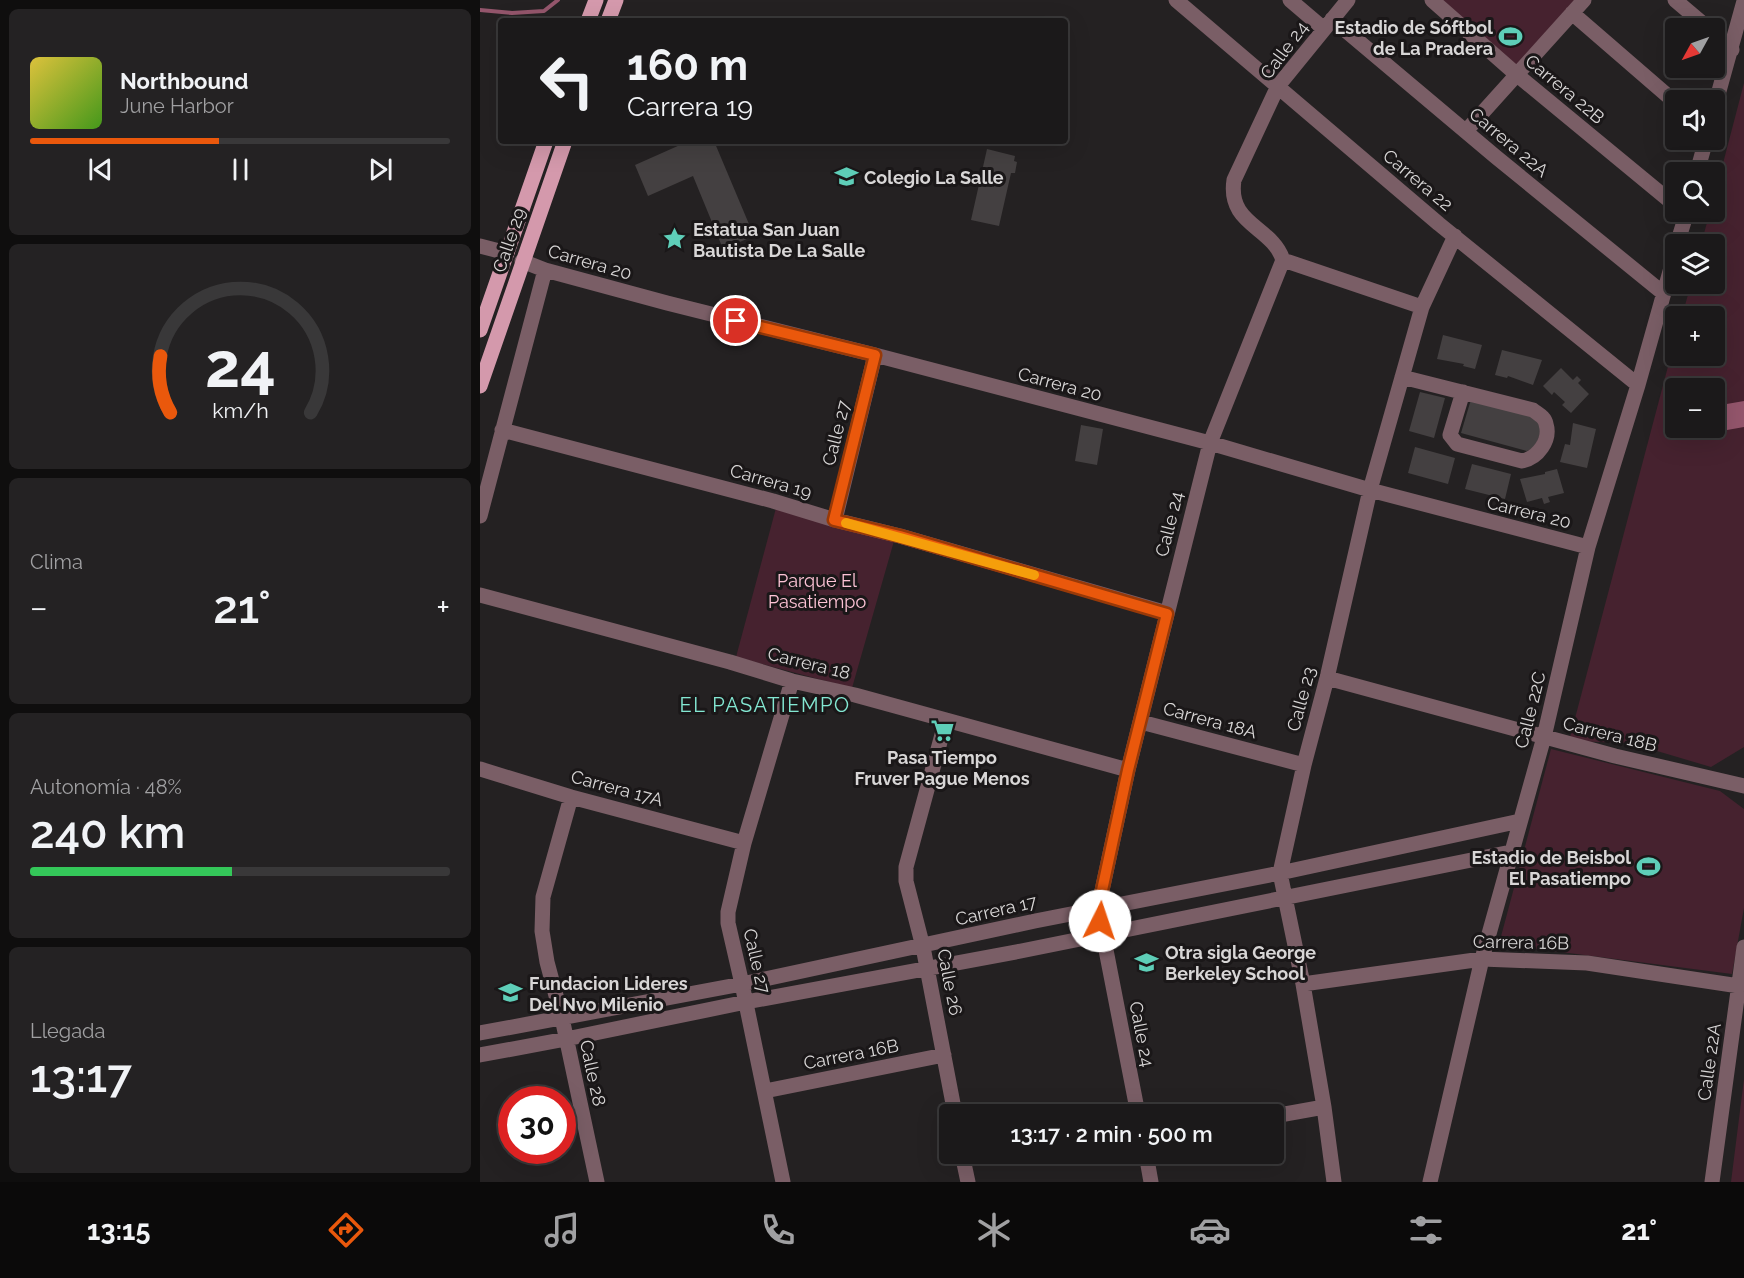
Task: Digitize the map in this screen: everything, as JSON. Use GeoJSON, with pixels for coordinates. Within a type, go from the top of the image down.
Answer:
{"type":"FeatureCollection","features":[{"type":"Feature","properties":{"kind":"main road"},"geometry":{"type":"LineString","coordinates":[[589,18],[596,0]]}},
{"type":"Feature","properties":{"kind":"main road"},"geometry":{"type":"LineString","coordinates":[[609,18],[616,0]]}},
{"type":"Feature","properties":{"kind":"main road","name":"Calle 29"},"geometry":{"type":"LineString","coordinates":[[481,324],[545,144]]}},
{"type":"Feature","properties":{"kind":"main road","name":"Calle 29"},"geometry":{"type":"LineString","coordinates":[[480,386],[564,144]]}},
{"type":"Feature","properties":{"kind":"street","name":"Carrera 22"},"geometry":{"type":"LineString","coordinates":[[1176,0],[1455,236],[1638,385]]}},
{"type":"Feature","properties":{"kind":"street","name":"Carrera 22A"},"geometry":{"type":"LineString","coordinates":[[1290,0],[1328,24],[1466,131],[1663,293]]}},
{"type":"Feature","properties":{"kind":"street","name":"Calle 24"},"geometry":{"type":"LineString","coordinates":[[1136,1104],[1098,909],[1128,770],[1210,443],[1283,260],[1275,243],[1241,216],[1232,192],[1234,180],[1278,87],[1348,0]]}},
{"type":"Feature","properties":{"kind":"street","name":"Carrera 22B"},"geometry":{"type":"LineString","coordinates":[[1432,0],[1516,74],[1665,196]]}},
{"type":"Feature","properties":{"kind":"street"},"geometry":{"type":"LineString","coordinates":[[1466,131],[1584,0]]}},
{"type":"Feature","properties":{"kind":"street"},"geometry":{"type":"LineString","coordinates":[[1676,0],[1697,18]]}},
{"type":"Feature","properties":{"kind":"street"},"geometry":{"type":"LineString","coordinates":[[1720,90],[1744,1]]}},
{"type":"Feature","properties":{"kind":"street"},"geometry":{"type":"LineString","coordinates":[[1572,13],[1665,94]]}},
{"type":"Feature","properties":{"kind":"street"},"geometry":{"type":"LineString","coordinates":[[1725,44],[1732,50]]}},
{"type":"Feature","properties":{"kind":"street","name":"Calle 23"},"geometry":{"type":"LineString","coordinates":[[1334,1182],[1303,984],[1280,873],[1370,490],[1422,306],[1455,236]]}},
{"type":"Feature","properties":{"kind":"street"},"geometry":{"type":"LineString","coordinates":[[480,246],[507,253]]}},
{"type":"Feature","properties":{"kind":"street"},"geometry":{"type":"LineString","coordinates":[[1283,260],[1422,306]]}},
{"type":"Feature","properties":{"kind":"street","name":"Carrera 20"},"geometry":{"type":"LineString","coordinates":[[522,261],[545,270],[666,303],[1210,443],[1370,490],[1588,547]]}},
{"type":"Feature","properties":{"kind":"street"},"geometry":{"type":"LineString","coordinates":[[480,516],[545,270]]}},
{"type":"Feature","properties":{"kind":"street","name":"Calle 22C"},"geometry":{"type":"LineString","coordinates":[[1430,1182],[1482,959],[1544,737],[1588,547],[1638,385],[1665,286]]}},
{"type":"Feature","properties":{"kind":"street","name":"Calle 27"},"geometry":{"type":"LineString","coordinates":[[834,520],[875,355]]}},
{"type":"Feature","properties":{"kind":"street"},"geometry":{"type":"LineString","coordinates":[[1402,377],[1463,392],[1533,410],[1542,416],[1547,424],[1546,440],[1538,453],[1530,460],[1522,461],[1457,444],[1450,435],[1463,392]]}},
{"type":"Feature","properties":{"kind":"street","name":"Carrera 19"},"geometry":{"type":"LineString","coordinates":[[502,430],[911,539],[1167,614]]}},
{"type":"Feature","properties":{"kind":"street","name":"Carrera 18"},"geometry":{"type":"LineString","coordinates":[[480,595],[1128,770]]}},
{"type":"Feature","properties":{"kind":"street","name":"Carrera 18B"},"geometry":{"type":"LineString","coordinates":[[1327,678],[1615,756],[1744,786]]}},
{"type":"Feature","properties":{"kind":"street","name":"Calle 27"},"geometry":{"type":"LineString","coordinates":[[783,1182],[728,923],[744,843],[792,681]]}},
{"type":"Feature","properties":{"kind":"street","name":"Calle 26"},"geometry":{"type":"LineString","coordinates":[[946,720],[906,867],[906,881],[923,946],[953,1104]]}},
{"type":"Feature","properties":{"kind":"street","name":"Carrera 18A"},"geometry":{"type":"LineString","coordinates":[[1141,722],[1304,765]]}},
{"type":"Feature","properties":{"kind":"street","name":"Carrera 17A"},"geometry":{"type":"LineString","coordinates":[[480,770],[744,843]]}},
{"type":"Feature","properties":{"kind":"street","name":"Calle 28"},"geometry":{"type":"LineString","coordinates":[[571,797],[543,897],[542,931],[597,1182]]}},
{"type":"Feature","properties":{"kind":"street","name":"Carrera 17"},"geometry":{"type":"LineString","coordinates":[[480,1033],[742,984],[1520,821]]}},
{"type":"Feature","properties":{"kind":"street"},"geometry":{"type":"LineString","coordinates":[[480,1055],[927,969],[1511,852]]}},
{"type":"Feature","properties":{"kind":"street","name":"Calle 22A"},"geometry":{"type":"LineString","coordinates":[[1712,1182],[1744,947]]}},
{"type":"Feature","properties":{"kind":"street","name":"Carrera 16B"},"geometry":{"type":"LineString","coordinates":[[1303,984],[1482,959],[1587,963],[1738,986]]}},
{"type":"Feature","properties":{"kind":"street","name":"Carrera 16B"},"geometry":{"type":"LineString","coordinates":[[765,1091],[944,1055]]}},
{"type":"Feature","properties":{"kind":"street"},"geometry":{"type":"LineString","coordinates":[[1284,1114],[1324,1107]]}},
{"type":"Feature","properties":{"kind":"street"},"geometry":{"type":"LineString","coordinates":[[964,1164],[968,1182]]}},
{"type":"Feature","properties":{"kind":"street"},"geometry":{"type":"LineString","coordinates":[[1148,1164],[1151,1182]]}},
{"type":"Feature","properties":{"kind":"green space","name":"Estadio de Sóftbol de La Pradera"},"geometry":{"type":"Polygon","coordinates":[[[1432,0],[1582,0],[1516,74],[1432,0]]]}},
{"type":"Feature","properties":{"kind":"green space"},"geometry":{"type":"Polygon","coordinates":[[[1744,83],[1744,747],[1711,767],[1630,743],[1569,741],[1668,366],[1725,366],[1725,306],[1685,306],[1688,294],[1725,294],[1725,234],[1704,234],[1707,222],[1725,222],[1723,162],[1744,83]]]}},
{"type":"Feature","properties":{"kind":"green space","name":"Parque El Pasatiempo"},"geometry":{"type":"Polygon","coordinates":[[[776,508],[894,541],[852,688],[736,657],[776,508]]]}},
{"type":"Feature","properties":{"kind":"green space"},"geometry":{"type":"Polygon","coordinates":[[[1551,749],[1720,791],[1744,809],[1744,908],[1732,974],[1499,944],[1551,749]]]}},
{"type":"Feature","properties":{"kind":"green space"},"geometry":{"type":"Polygon","coordinates":[[[1744,1079],[1744,1182],[1731,1182],[1744,1079]]]}},
{"type":"Feature","properties":{"kind":"shaded area"},"geometry":{"type":"Polygon","coordinates":[[[1744,401],[1744,427],[1727,430],[1725,404],[1744,401]]]}},
{"type":"Feature","properties":{"kind":"building"},"geometry":{"type":"Polygon","coordinates":[[[715,144],[754,236],[723,249],[693,176],[648,196],[635,165],[680,145],[715,144]]]}},
{"type":"Feature","properties":{"kind":"building"},"geometry":{"type":"Polygon","coordinates":[[[987,149],[1015,156],[1014,161],[1017,162],[1015,173],[1011,173],[999,226],[971,220],[987,149]]]}},
{"type":"Feature","properties":{"kind":"building"},"geometry":{"type":"Polygon","coordinates":[[[1443,335],[1482,345],[1475,369],[1463,366],[1464,364],[1437,359],[1443,335]]]}},
{"type":"Feature","properties":{"kind":"building"},"geometry":{"type":"Polygon","coordinates":[[[1502,350],[1542,360],[1533,385],[1508,376],[1507,378],[1495,375],[1502,350]]]}},
{"type":"Feature","properties":{"kind":"building"},"geometry":{"type":"Polygon","coordinates":[[[1561,368],[1573,380],[1577,376],[1581,380],[1578,383],[1589,394],[1571,413],[1562,405],[1565,402],[1554,392],[1552,395],[1543,386],[1561,368]]]}},
{"type":"Feature","properties":{"kind":"building"},"geometry":{"type":"Polygon","coordinates":[[[1420,392],[1445,398],[1434,438],[1409,431],[1420,392]]]}},
{"type":"Feature","properties":{"kind":"building"},"geometry":{"type":"Polygon","coordinates":[[[1472,396],[1534,412],[1543,428],[1534,448],[1527,451],[1461,433],[1472,396]]]}},
{"type":"Feature","properties":{"kind":"building"},"geometry":{"type":"Polygon","coordinates":[[[1573,423],[1596,429],[1587,468],[1560,462],[1565,444],[1570,445],[1573,423]]]}},
{"type":"Feature","properties":{"kind":"building"},"geometry":{"type":"Polygon","coordinates":[[[1081,425],[1103,429],[1097,465],[1075,461],[1081,425]]]}},
{"type":"Feature","properties":{"kind":"building"},"geometry":{"type":"Polygon","coordinates":[[[1415,447],[1455,458],[1448,484],[1408,473],[1415,447]]]}},
{"type":"Feature","properties":{"kind":"building"},"geometry":{"type":"Polygon","coordinates":[[[1472,464],[1511,474],[1505,499],[1465,489],[1472,464]]]}},
{"type":"Feature","properties":{"kind":"building"},"geometry":{"type":"Polygon","coordinates":[[[1557,469],[1564,493],[1548,497],[1550,502],[1544,504],[1542,498],[1527,502],[1520,479],[1557,469]]]}},
{"type":"Feature","properties":{"kind":"waterway"},"geometry":{"type":"LineString","coordinates":[[480,10],[512,13],[544,11],[558,0]]}},
{"type":"Feature","properties":{"kind":"slow traffic"},"geometry":{"type":"LineString","coordinates":[[846,523],[900,536],[1034,575]]}},
{"type":"Feature","properties":{"kind":"place","name":"Estadio de Sóftbol de La Pradera"},"geometry":{"type":"Point","coordinates":[1511,37]}},
{"type":"Feature","properties":{"kind":"place","name":"Colegio La Salle"},"geometry":{"type":"Point","coordinates":[846,177]}},
{"type":"Feature","properties":{"kind":"place","name":"Estatua San Juan Bautista De La Salle"},"geometry":{"type":"Point","coordinates":[675,239]}},
{"type":"Feature","properties":{"kind":"place","name":"Pasa Tiempo Fruver Pague Menos"},"geometry":{"type":"Point","coordinates":[942,731]}},
{"type":"Feature","properties":{"kind":"place","name":"Estadio de Beisbol El Pasatiempo"},"geometry":{"type":"Point","coordinates":[1649,867]}},
{"type":"Feature","properties":{"kind":"place","name":"Otra sigla George Berkeley School"},"geometry":{"type":"Point","coordinates":[1147,962]}},
{"type":"Feature","properties":{"kind":"place","name":"Fundacion Lideres Del Nvo Milenio"},"geometry":{"type":"Point","coordinates":[511,993]}},
{"type":"Feature","properties":{"kind":"district","name":"EL PASATIEMPO"},"geometry":{"type":"Point","coordinates":[765,705]}},
{"type":"Feature","properties":{"kind":"route"},"geometry":{"type":"LineString","coordinates":[[736,321],[875,355],[834,520],[900,536],[1167,614],[1128,770],[1098,909],[1100,921]]}}]}
